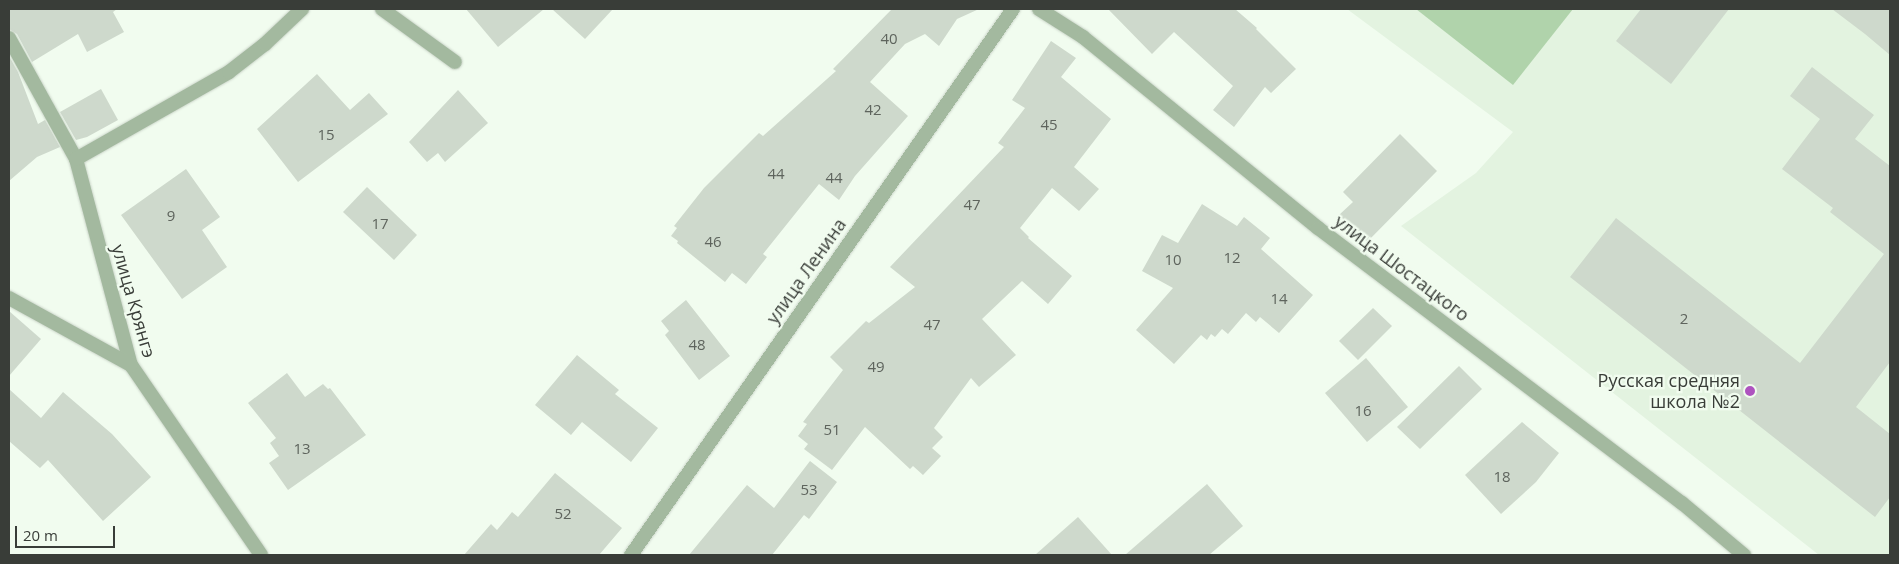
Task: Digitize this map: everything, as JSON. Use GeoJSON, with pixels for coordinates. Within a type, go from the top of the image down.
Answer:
{"type":"FeatureCollection","features":[{"type":"Feature","properties":{"kind":"street"},"geometry":{"type":"LineString","coordinates":[[76,159],[229,72],[265,44],[302,9]]}},
{"type":"Feature","properties":{"kind":"street"},"geometry":{"type":"LineString","coordinates":[[382,9],[454,62]]}},
{"type":"Feature","properties":{"kind":"street","name":"улица Ленина"},"geometry":{"type":"LineString","coordinates":[[631,555],[1013,9]]}},
{"type":"Feature","properties":{"kind":"street","name":"улица Шостацкого"},"geometry":{"type":"LineString","coordinates":[[1039,9],[1083,37],[1318,228],[1682,503],[1744,555]]}},
{"type":"Feature","properties":{"kind":"street","name":"улица Крянгэ"},"geometry":{"type":"LineString","coordinates":[[9,38],[76,159],[131,365],[261,555]]}},
{"type":"Feature","properties":{"kind":"street"},"geometry":{"type":"LineString","coordinates":[[9,298],[131,365]]}},
{"type":"Feature","properties":{"kind":"shaded area","name":"Русская средняя школа №2"},"geometry":{"type":"Polygon","coordinates":[[[1347,9],[1890,9],[1890,555],[1819,555],[1401,226],[1476,173],[1513,132],[1347,9]]]}},
{"type":"Feature","properties":{"kind":"green space"},"geometry":{"type":"Polygon","coordinates":[[[1416,9],[1573,9],[1513,85],[1416,9]]]}},
{"type":"Feature","properties":{"kind":"building"},"geometry":{"type":"Polygon","coordinates":[[[9,9],[117,9],[113,12],[124,32],[87,52],[78,34],[32,62],[17,34],[9,29],[9,9]]]}},
{"type":"Feature","properties":{"kind":"building"},"geometry":{"type":"Polygon","coordinates":[[[466,9],[544,9],[498,47],[466,9]]]}},
{"type":"Feature","properties":{"kind":"building"},"geometry":{"type":"Polygon","coordinates":[[[552,9],[613,9],[585,39],[552,9]]]}},
{"type":"Feature","properties":{"kind":"building"},"geometry":{"type":"Polygon","coordinates":[[[892,9],[979,9],[957,19],[939,46],[925,34],[905,44],[870,82],[908,116],[855,176],[839,200],[819,184],[763,254],[767,257],[746,284],[732,273],[725,282],[677,243],[678,241],[671,236],[677,228],[674,226],[704,188],[759,133],[763,136],[836,71],[833,69],[892,9]]]}},
{"type":"Feature","properties":{"kind":"building"},"geometry":{"type":"Polygon","coordinates":[[[1108,9],[1235,9],[1257,28],[1296,69],[1271,93],[1265,87],[1234,127],[1213,110],[1233,86],[1174,32],[1152,54],[1108,9]]]}},
{"type":"Feature","properties":{"kind":"building"},"geometry":{"type":"Polygon","coordinates":[[[1641,9],[1729,9],[1671,84],[1616,41],[1641,9]]]}},
{"type":"Feature","properties":{"kind":"building"},"geometry":{"type":"Polygon","coordinates":[[[1832,9],[1890,9],[1890,55],[1865,34],[1832,9]]]}},
{"type":"Feature","properties":{"kind":"building"},"geometry":{"type":"Polygon","coordinates":[[[1051,41],[1076,58],[1061,77],[1111,119],[1074,167],[1099,189],[1079,211],[1052,188],[1020,228],[1028,238],[1072,276],[1048,304],[1022,281],[982,319],[1016,355],[979,387],[971,378],[934,428],[943,437],[932,448],[941,456],[923,475],[913,466],[910,469],[865,427],[832,470],[804,449],[808,444],[798,436],[807,424],[803,422],[843,370],[830,357],[866,321],[869,323],[915,287],[890,267],[1004,147],[998,143],[1025,108],[1012,100],[1051,41]]]}},
{"type":"Feature","properties":{"kind":"building"},"geometry":{"type":"Polygon","coordinates":[[[9,56],[18,72],[38,124],[45,120],[60,147],[37,157],[9,181],[9,56]]]}},
{"type":"Feature","properties":{"kind":"building"},"geometry":{"type":"Polygon","coordinates":[[[1812,67],[1874,115],[1855,139],[1890,166],[1890,362],[1856,407],[1890,434],[1890,497],[1875,517],[1570,277],[1616,218],[1800,363],[1884,254],[1830,212],[1833,208],[1782,169],[1820,119],[1790,96],[1812,67]]]}},
{"type":"Feature","properties":{"kind":"building"},"geometry":{"type":"Polygon","coordinates":[[[317,74],[350,110],[369,93],[388,114],[298,182],[257,129],[317,74]]]}},
{"type":"Feature","properties":{"kind":"building"},"geometry":{"type":"Polygon","coordinates":[[[101,89],[118,120],[87,137],[76,140],[60,112],[101,89]]]}},
{"type":"Feature","properties":{"kind":"building"},"geometry":{"type":"Polygon","coordinates":[[[458,90],[488,123],[445,162],[438,153],[427,162],[409,142],[458,90]]]}},
{"type":"Feature","properties":{"kind":"building"},"geometry":{"type":"Polygon","coordinates":[[[1400,134],[1437,171],[1367,242],[1339,215],[1353,202],[1343,192],[1400,134]]]}},
{"type":"Feature","properties":{"kind":"building"},"geometry":{"type":"Polygon","coordinates":[[[186,169],[220,217],[202,230],[227,267],[182,299],[121,215],[186,169]]]}},
{"type":"Feature","properties":{"kind":"building"},"geometry":{"type":"Polygon","coordinates":[[[367,187],[417,235],[394,260],[343,212],[367,187]]]}},
{"type":"Feature","properties":{"kind":"building"},"geometry":{"type":"Polygon","coordinates":[[[1202,204],[1237,226],[1244,217],[1270,238],[1261,249],[1313,295],[1279,333],[1260,317],[1256,322],[1246,313],[1228,334],[1222,329],[1215,337],[1211,334],[1207,340],[1201,335],[1174,364],[1136,330],[1173,288],[1142,271],[1162,235],[1178,243],[1202,204]]]}},
{"type":"Feature","properties":{"kind":"building"},"geometry":{"type":"Polygon","coordinates":[[[686,300],[730,356],[699,380],[665,335],[669,331],[661,321],[686,300]]]}},
{"type":"Feature","properties":{"kind":"building"},"geometry":{"type":"Polygon","coordinates":[[[1373,308],[1392,326],[1358,360],[1339,341],[1373,308]]]}},
{"type":"Feature","properties":{"kind":"building"},"geometry":{"type":"Polygon","coordinates":[[[9,311],[41,339],[9,376],[9,311]]]}},
{"type":"Feature","properties":{"kind":"building"},"geometry":{"type":"Polygon","coordinates":[[[577,355],[619,390],[615,394],[658,428],[631,462],[582,422],[571,435],[535,405],[577,355]]]}},
{"type":"Feature","properties":{"kind":"building"},"geometry":{"type":"Polygon","coordinates":[[[1366,358],[1408,407],[1367,442],[1325,393],[1366,358]]]}},
{"type":"Feature","properties":{"kind":"building"},"geometry":{"type":"Polygon","coordinates":[[[1459,366],[1482,389],[1420,449],[1397,427],[1459,366]]]}},
{"type":"Feature","properties":{"kind":"building"},"geometry":{"type":"Polygon","coordinates":[[[287,373],[305,397],[323,384],[328,389],[330,388],[366,435],[288,490],[269,463],[279,456],[270,443],[276,438],[248,403],[287,373]]]}},
{"type":"Feature","properties":{"kind":"building"},"geometry":{"type":"Polygon","coordinates":[[[9,389],[41,418],[63,392],[112,434],[151,477],[103,521],[48,460],[40,468],[9,441],[9,389]]]}},
{"type":"Feature","properties":{"kind":"building"},"geometry":{"type":"Polygon","coordinates":[[[1522,422],[1559,453],[1536,482],[1501,514],[1465,475],[1522,422]]]}},
{"type":"Feature","properties":{"kind":"building"},"geometry":{"type":"Polygon","coordinates":[[[810,461],[837,482],[809,519],[804,515],[772,555],[689,555],[747,485],[774,508],[810,461]]]}},
{"type":"Feature","properties":{"kind":"building"},"geometry":{"type":"Polygon","coordinates":[[[555,473],[622,528],[599,555],[464,555],[491,524],[497,530],[512,512],[518,517],[555,473]]]}},
{"type":"Feature","properties":{"kind":"building"},"geometry":{"type":"Polygon","coordinates":[[[1207,484],[1243,526],[1209,555],[1125,555],[1207,484]]]}},
{"type":"Feature","properties":{"kind":"building"},"geometry":{"type":"Polygon","coordinates":[[[1078,517],[1112,555],[1035,555],[1078,517]]]}},
{"type":"Feature","properties":{"kind":"place","name":"Русская средняя школа №2"},"geometry":{"type":"Point","coordinates":[1750,391]}}]}
